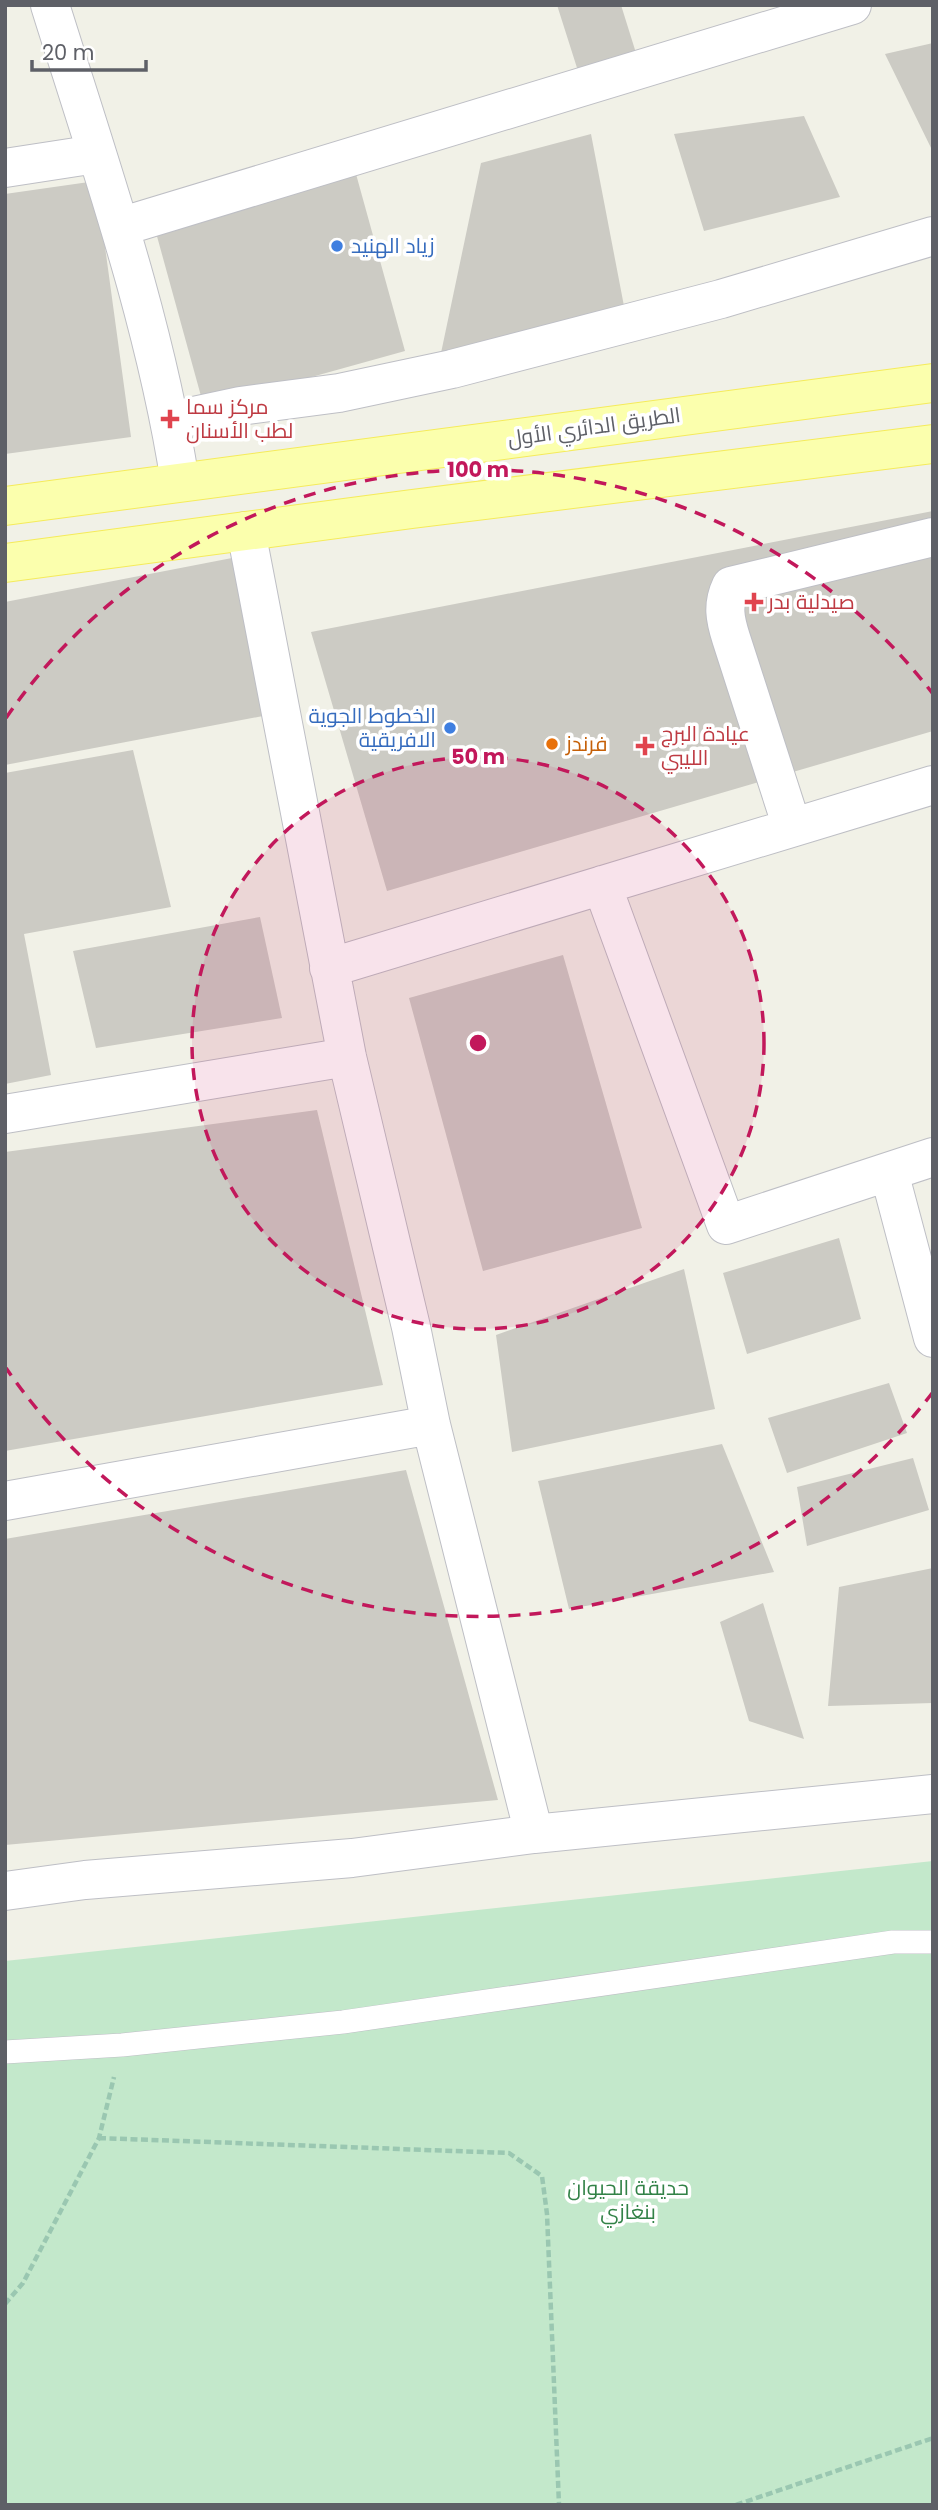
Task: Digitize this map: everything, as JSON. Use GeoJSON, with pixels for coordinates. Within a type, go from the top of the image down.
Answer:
{"type":"FeatureCollection","features":[{"type":"Feature","properties":{"kind":"main road","name":"الطريق الدائري الأول"},"geometry":{"type":"LineString","coordinates":[[5,506],[933,383]]}},
{"type":"Feature","properties":{"kind":"main road"},"geometry":{"type":"LineString","coordinates":[[5,563],[933,444]]}},
{"type":"Feature","properties":{"kind":"street"},"geometry":{"type":"LineString","coordinates":[[50,5],[120,226],[170,421],[180,482]]}},
{"type":"Feature","properties":{"kind":"street"},"geometry":{"type":"LineString","coordinates":[[120,226],[852,5]]}},
{"type":"Feature","properties":{"kind":"street"},"geometry":{"type":"LineString","coordinates":[[5,168],[96,153]]}},
{"type":"Feature","properties":{"kind":"street"},"geometry":{"type":"LineString","coordinates":[[170,421],[240,406],[339,393],[452,369],[721,299],[933,236]]}},
{"type":"Feature","properties":{"kind":"street"},"geometry":{"type":"LineString","coordinates":[[246,531],[347,1057],[411,1327],[430,1425],[534,1834]]}},
{"type":"Feature","properties":{"kind":"street"},"geometry":{"type":"LineString","coordinates":[[792,827],[725,619],[725,599],[731,586],[933,537]]}},
{"type":"Feature","properties":{"kind":"street"},"geometry":{"type":"LineString","coordinates":[[329,968],[933,785]]}},
{"type":"Feature","properties":{"kind":"street"},"geometry":{"type":"LineString","coordinates":[[602,885],[726,1225],[933,1157]]}},
{"type":"Feature","properties":{"kind":"street"},"geometry":{"type":"LineString","coordinates":[[5,1114],[347,1057]]}},
{"type":"Feature","properties":{"kind":"street"},"geometry":{"type":"LineString","coordinates":[[889,1171],[933,1338]]}},
{"type":"Feature","properties":{"kind":"street"},"geometry":{"type":"LineString","coordinates":[[5,1501],[430,1425]]}},
{"type":"Feature","properties":{"kind":"street"},"geometry":{"type":"LineString","coordinates":[[5,1891],[85,1880],[352,1858],[534,1834],[933,1794]]}},
{"type":"Feature","properties":{"kind":"lane"},"geometry":{"type":"LineString","coordinates":[[5,2052],[122,2045],[343,2022],[893,1942],[933,1942]]}},
{"type":"Feature","properties":{"kind":"path"},"geometry":{"type":"LineString","coordinates":[[5,2304],[23,2283],[99,2138],[122,2045]]}},
{"type":"Feature","properties":{"kind":"path"},"geometry":{"type":"LineString","coordinates":[[99,2138],[509,2153],[542,2176],[547,2214],[559,2505]]}},
{"type":"Feature","properties":{"kind":"path"},"geometry":{"type":"LineString","coordinates":[[736,2505],[844,2466],[933,2438]]}},
{"type":"Feature","properties":{"kind":"green space","name":"حديقة الحيوان بنغازي"},"geometry":{"type":"Polygon","coordinates":[[[933,1861],[933,2505],[5,2505],[5,1961],[933,1861]]]}},
{"type":"Feature","properties":{"kind":"building"},"geometry":{"type":"Polygon","coordinates":[[[557,5],[621,5],[636,53],[578,71],[557,5]]]}},
{"type":"Feature","properties":{"kind":"building"},"geometry":{"type":"Polygon","coordinates":[[[933,43],[933,152],[885,54],[933,43]]]}},
{"type":"Feature","properties":{"kind":"building"},"geometry":{"type":"Polygon","coordinates":[[[804,116],[840,197],[704,231],[674,134],[804,116]]]}},
{"type":"Feature","properties":{"kind":"building"},"geometry":{"type":"Polygon","coordinates":[[[591,134],[624,306],[441,353],[481,163],[591,134]]]}},
{"type":"Feature","properties":{"kind":"building"},"geometry":{"type":"Polygon","coordinates":[[[356,174],[405,351],[204,407],[155,229],[356,174]]]}},
{"type":"Feature","properties":{"kind":"building"},"geometry":{"type":"Polygon","coordinates":[[[96,181],[131,437],[5,454],[5,194],[96,181]]]}},
{"type":"Feature","properties":{"kind":"building"},"geometry":{"type":"Polygon","coordinates":[[[933,511],[933,731],[387,891],[311,632],[933,511]]]}},
{"type":"Feature","properties":{"kind":"building"},"geometry":{"type":"Polygon","coordinates":[[[232,558],[263,716],[5,765],[5,602],[232,558]]]}},
{"type":"Feature","properties":{"kind":"building"},"geometry":{"type":"Polygon","coordinates":[[[133,750],[171,907],[24,934],[51,1075],[5,1084],[5,773],[133,750]]]}},
{"type":"Feature","properties":{"kind":"building"},"geometry":{"type":"Polygon","coordinates":[[[260,917],[282,1018],[96,1048],[73,951],[260,917]]]}},
{"type":"Feature","properties":{"kind":"building"},"geometry":{"type":"Polygon","coordinates":[[[563,955],[642,1228],[483,1271],[409,998],[563,955]]]}},
{"type":"Feature","properties":{"kind":"building"},"geometry":{"type":"Polygon","coordinates":[[[317,1110],[383,1385],[5,1451],[5,1152],[317,1110]]]}},
{"type":"Feature","properties":{"kind":"building"},"geometry":{"type":"Polygon","coordinates":[[[839,1238],[861,1319],[747,1354],[723,1273],[839,1238]]]}},
{"type":"Feature","properties":{"kind":"building"},"geometry":{"type":"Polygon","coordinates":[[[684,1269],[715,1409],[512,1452],[496,1335],[684,1269]]]}},
{"type":"Feature","properties":{"kind":"building"},"geometry":{"type":"Polygon","coordinates":[[[889,1383],[907,1433],[787,1473],[768,1418],[889,1383]]]}},
{"type":"Feature","properties":{"kind":"building"},"geometry":{"type":"Polygon","coordinates":[[[722,1444],[774,1572],[569,1609],[538,1481],[722,1444]]]}},
{"type":"Feature","properties":{"kind":"building"},"geometry":{"type":"Polygon","coordinates":[[[913,1458],[929,1510],[807,1546],[797,1487],[913,1458]]]}},
{"type":"Feature","properties":{"kind":"building"},"geometry":{"type":"Polygon","coordinates":[[[406,1470],[498,1800],[5,1845],[5,1539],[406,1470]]]}},
{"type":"Feature","properties":{"kind":"building"},"geometry":{"type":"Polygon","coordinates":[[[933,1568],[933,1703],[828,1706],[839,1587],[933,1568]]]}},
{"type":"Feature","properties":{"kind":"building"},"geometry":{"type":"Polygon","coordinates":[[[763,1603],[804,1739],[749,1721],[720,1622],[763,1603]]]}},
{"type":"Feature","properties":{"kind":"place","name":"زياد الهنيد"},"geometry":{"type":"Point","coordinates":[337,246]}},
{"type":"Feature","properties":{"kind":"place","name":"مركز سما لطب الأسنان"},"geometry":{"type":"Point","coordinates":[170,419]}},
{"type":"Feature","properties":{"kind":"place","name":"صيدلية بدر"},"geometry":{"type":"Point","coordinates":[754,602]}},
{"type":"Feature","properties":{"kind":"place","name":"الخطوط الجوية الافريقية"},"geometry":{"type":"Point","coordinates":[450,728]}},
{"type":"Feature","properties":{"kind":"place","name":"فرندز"},"geometry":{"type":"Point","coordinates":[552,744]}},
{"type":"Feature","properties":{"kind":"place","name":"عيادة البرج الليبي"},"geometry":{"type":"Point","coordinates":[645,746]}}]}
